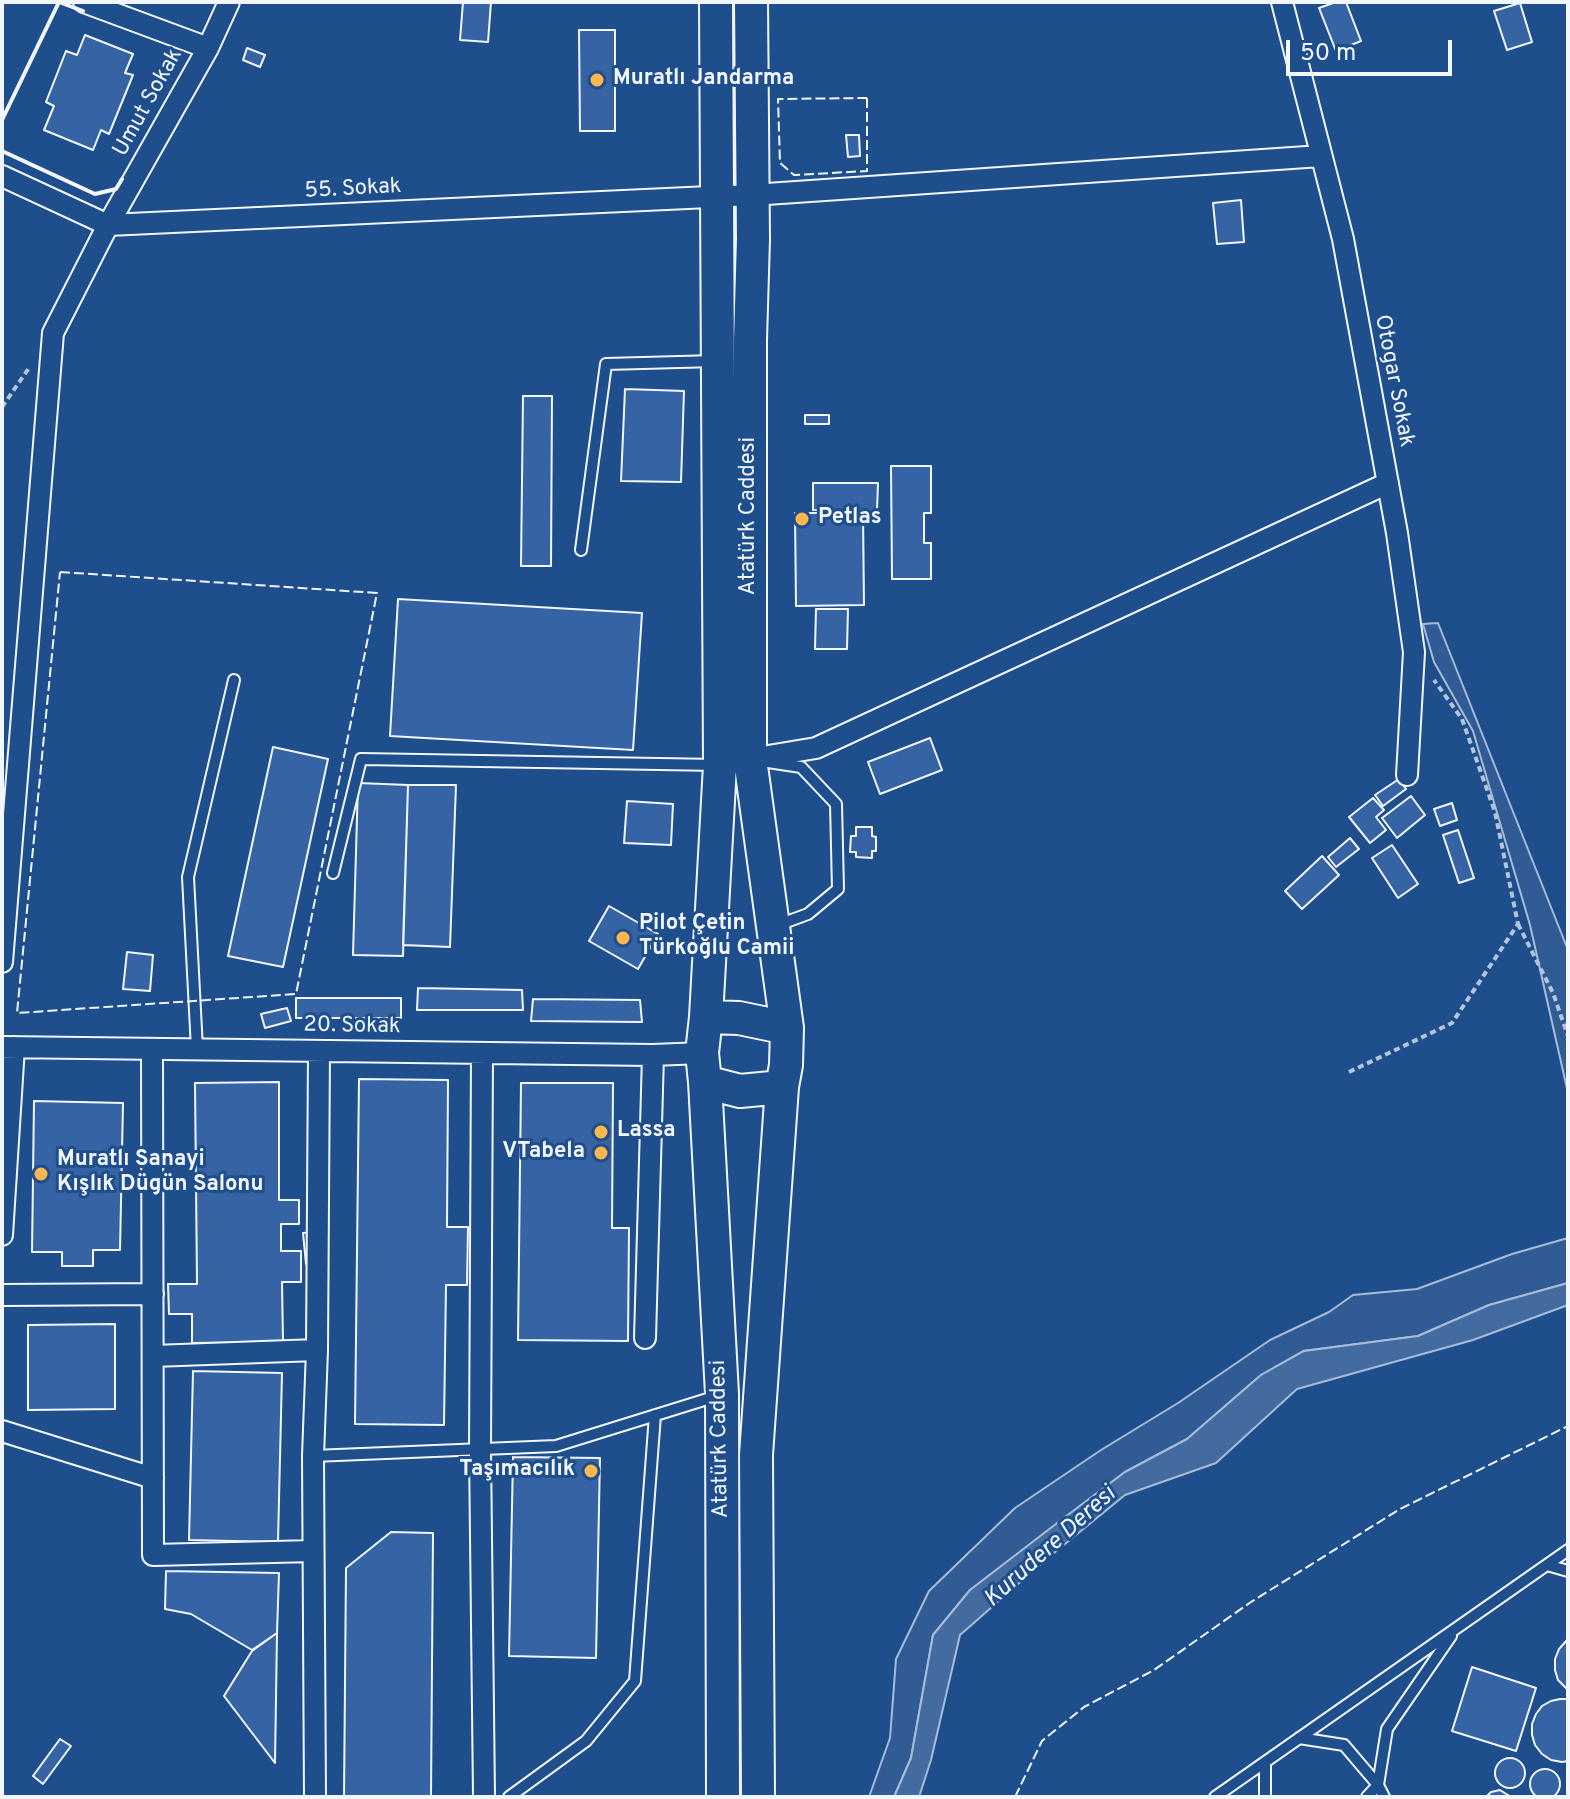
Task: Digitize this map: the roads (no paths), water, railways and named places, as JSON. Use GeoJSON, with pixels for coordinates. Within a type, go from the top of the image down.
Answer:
{"type":"FeatureCollection","features":[{"type":"Feature","properties":{"kind":"main road","name":"Atatürk Caddesi"},"geometry":{"type":"LineString","coordinates":[[716,2],[718,361],[735,762],[773,927],[787,1028],[756,1455],[758,1797]]}},
{"type":"Feature","properties":{"kind":"main road","name":"Atatürk Caddesi"},"geometry":{"type":"LineString","coordinates":[[723,1797],[722,1394],[704,1068],[706,1017],[735,762],[752,195],[751,2]]}},
{"type":"Feature","properties":{"kind":"main road"},"geometry":{"type":"LineString","coordinates":[[706,1017],[739,1018],[787,1028]]}},
{"type":"Feature","properties":{"kind":"main road"},"geometry":{"type":"LineString","coordinates":[[704,1068],[740,1091],[782,1087]]}},
{"type":"Feature","properties":{"kind":"street"},"geometry":{"type":"LineString","coordinates":[[84,2],[208,48]]}},
{"type":"Feature","properties":{"kind":"street","name":"Umut Sokak"},"geometry":{"type":"LineString","coordinates":[[2,962],[53,333],[108,225],[208,48],[229,2]]}},
{"type":"Feature","properties":{"kind":"street","name":"Otogar Sokak"},"geometry":{"type":"LineString","coordinates":[[1282,2],[1343,239],[1397,533],[1414,652],[1407,775]]}},
{"type":"Feature","properties":{"kind":"street","name":"55. Sokak"},"geometry":{"type":"LineString","coordinates":[[2,176],[108,225],[717,197],[1321,156]]}},
{"type":"Feature","properties":{"kind":"street"},"geometry":{"type":"LineString","coordinates":[[735,762],[816,748],[1388,483]]}},
{"type":"Feature","properties":{"kind":"street"},"geometry":{"type":"LineString","coordinates":[[2,1235],[8,1047]]}},
{"type":"Feature","properties":{"kind":"street","name":"20. Sokak"},"geometry":{"type":"LineString","coordinates":[[8,1047],[653,1055],[704,1068]]}},
{"type":"Feature","properties":{"kind":"street"},"geometry":{"type":"LineString","coordinates":[[152,1049],[153,1555],[313,1551]]}},
{"type":"Feature","properties":{"kind":"street"},"geometry":{"type":"LineString","coordinates":[[315,1797],[313,1456],[317,1350],[319,1051]]}},
{"type":"Feature","properties":{"kind":"street"},"geometry":{"type":"LineString","coordinates":[[482,1053],[480,1450],[484,1797]]}},
{"type":"Feature","properties":{"kind":"street"},"geometry":{"type":"LineString","coordinates":[[645,1338],[653,1055]]}},
{"type":"Feature","properties":{"kind":"street"},"geometry":{"type":"LineString","coordinates":[[2,1295],[153,1294]]}},
{"type":"Feature","properties":{"kind":"street"},"geometry":{"type":"LineString","coordinates":[[153,1356],[317,1350]]}},
{"type":"Feature","properties":{"kind":"street"},"geometry":{"type":"LineString","coordinates":[[2,1431],[153,1478]]}},
{"type":"Feature","properties":{"kind":"lane"},"geometry":{"type":"LineString","coordinates":[[581,550],[606,364],[718,361]]}},
{"type":"Feature","properties":{"kind":"lane"},"geometry":{"type":"LineString","coordinates":[[197,1049],[188,877],[234,680]]}},
{"type":"Feature","properties":{"kind":"lane"},"geometry":{"type":"LineString","coordinates":[[333,873],[361,759],[735,762],[801,767],[836,804],[838,889],[808,914],[773,927]]}},
{"type":"Feature","properties":{"kind":"lane"},"geometry":{"type":"LineString","coordinates":[[313,1456],[556,1446],[722,1394]]}},
{"type":"Feature","properties":{"kind":"lane"},"geometry":{"type":"LineString","coordinates":[[509,1797],[586,1741],[635,1681],[655,1415]]}},
{"type":"Feature","properties":{"kind":"lane"},"geometry":{"type":"LineString","coordinates":[[1216,1797],[1568,1550]]}},
{"type":"Feature","properties":{"kind":"lane"},"geometry":{"type":"LineString","coordinates":[[1547,1565],[1568,1571]]}},
{"type":"Feature","properties":{"kind":"lane"},"geometry":{"type":"LineString","coordinates":[[1367,1797],[1378,1785],[1387,1729],[1457,1628]]}},
{"type":"Feature","properties":{"kind":"lane"},"geometry":{"type":"LineString","coordinates":[[1299,1738],[1344,1745],[1378,1785],[1384,1797]]}},
{"type":"Feature","properties":{"kind":"lane"},"geometry":{"type":"LineString","coordinates":[[1265,1762],[1265,1797]]}},
{"type":"Feature","properties":{"kind":"water","name":"Kurudere Deresi"},"geometry":{"type":"Polygon","coordinates":[[[1568,1283],[1568,1305],[1473,1340],[1297,1389],[1216,1463],[1125,1495],[960,1635],[931,1760],[919,1797],[894,1797],[911,1758],[933,1635],[970,1590],[1065,1517],[1125,1472],[1187,1439],[1261,1375],[1304,1351],[1418,1336],[1489,1305],[1568,1283]]]}},
{"type":"Feature","properties":{"kind":"place","name":"Muratlı Jandarma"},"geometry":{"type":"Point","coordinates":[597,80]}},
{"type":"Feature","properties":{"kind":"place","name":"Petlas"},"geometry":{"type":"Point","coordinates":[802,519]}},
{"type":"Feature","properties":{"kind":"place","name":"Pilot Çetin Türkoğlu Camii"},"geometry":{"type":"Point","coordinates":[623,938]}},
{"type":"Feature","properties":{"kind":"place","name":"Lassa"},"geometry":{"type":"Point","coordinates":[601,1132]}},
{"type":"Feature","properties":{"kind":"place","name":"VTabela"},"geometry":{"type":"Point","coordinates":[601,1153]}},
{"type":"Feature","properties":{"kind":"place","name":"Muratlı Sanayi Kışlık Dügün Salonu"},"geometry":{"type":"Point","coordinates":[41,1174]}},
{"type":"Feature","properties":{"kind":"place","name":"Taşımacılık"},"geometry":{"type":"Point","coordinates":[591,1471]}}]}
